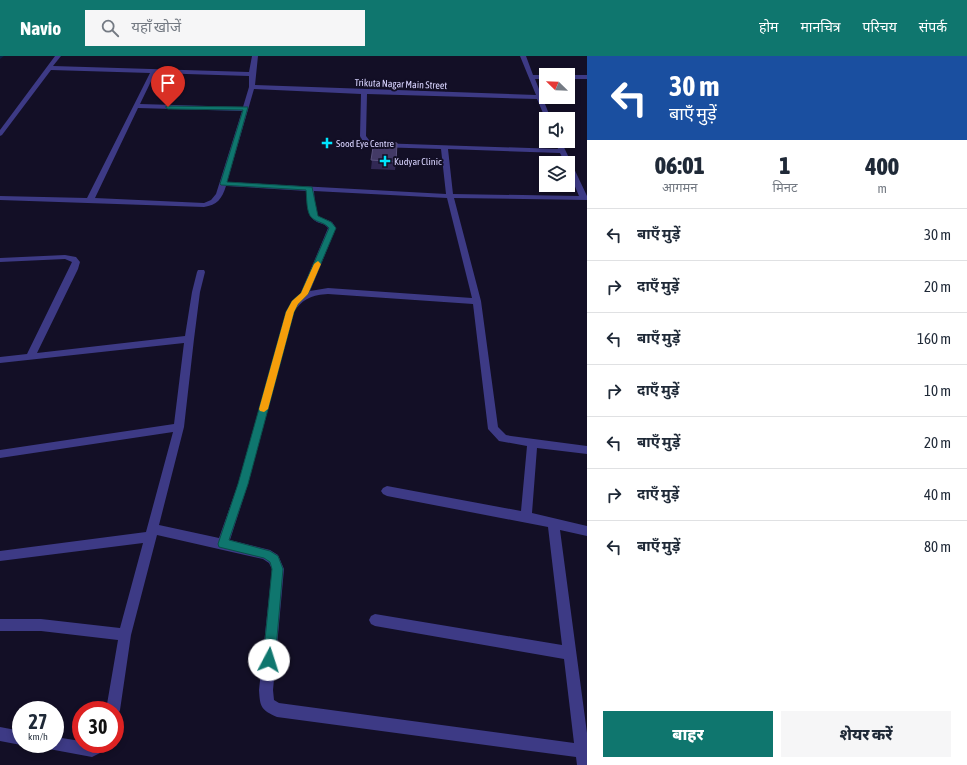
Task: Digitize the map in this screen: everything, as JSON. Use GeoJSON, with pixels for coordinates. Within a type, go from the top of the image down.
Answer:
{"type":"FeatureCollection","features":[{"type":"Feature","properties":{"kind":"street"},"geometry":{"type":"LineString","coordinates":[[0,134],[58,56]]}},
{"type":"Feature","properties":{"kind":"street"},"geometry":{"type":"LineString","coordinates":[[0,198],[211,204],[216,201],[224,184],[252,87],[252,74],[255,56]]}},
{"type":"Feature","properties":{"kind":"street"},"geometry":{"type":"LineString","coordinates":[[523,56],[545,112]]}},
{"type":"Feature","properties":{"kind":"street"},"geometry":{"type":"LineString","coordinates":[[49,68],[252,74]]}},
{"type":"Feature","properties":{"kind":"street"},"geometry":{"type":"LineString","coordinates":[[90,200],[153,72]]}},
{"type":"Feature","properties":{"kind":"street"},"geometry":{"type":"LineString","coordinates":[[531,77],[539,77]]}},
{"type":"Feature","properties":{"kind":"street"},"geometry":{"type":"LineString","coordinates":[[575,77],[587,77]]}},
{"type":"Feature","properties":{"kind":"street","name":"Trikuta Nagar Main Street"},"geometry":{"type":"LineString","coordinates":[[252,87],[538,97]]}},
{"type":"Feature","properties":{"kind":"street"},"geometry":{"type":"LineString","coordinates":[[364,92],[363,136],[364,140],[368,143],[377,145],[444,148],[562,151]]}},
{"type":"Feature","properties":{"kind":"street"},"geometry":{"type":"LineString","coordinates":[[137,106],[246,109]]}},
{"type":"Feature","properties":{"kind":"street"},"geometry":{"type":"LineString","coordinates":[[444,148],[450,196],[477,301],[493,429],[503,438],[532,444],[587,450]]}},
{"type":"Feature","properties":{"kind":"street"},"geometry":{"type":"LineString","coordinates":[[224,184],[450,196],[586,198],[561,148]]}},
{"type":"Feature","properties":{"kind":"street"},"geometry":{"type":"LineString","coordinates":[[223,544],[243,484],[290,312],[295,303],[304,294],[332,228],[329,223],[315,217],[313,213],[310,188]]}},
{"type":"Feature","properties":{"kind":"street"},"geometry":{"type":"LineString","coordinates":[[0,260],[65,257],[73,259],[76,262],[74,269],[30,357]]}},
{"type":"Feature","properties":{"kind":"street"},"geometry":{"type":"LineString","coordinates":[[114,701],[125,635],[179,428],[189,339],[196,292],[201,272]]}},
{"type":"Feature","properties":{"kind":"street"},"geometry":{"type":"LineString","coordinates":[[304,294],[328,291],[477,301]]}},
{"type":"Feature","properties":{"kind":"street"},"geometry":{"type":"LineString","coordinates":[[0,360],[189,339]]}},
{"type":"Feature","properties":{"kind":"street"},"geometry":{"type":"LineString","coordinates":[[0,454],[179,428]]}},
{"type":"Feature","properties":{"kind":"street"},"geometry":{"type":"LineString","coordinates":[[526,517],[532,444]]}},
{"type":"Feature","properties":{"kind":"street"},"geometry":{"type":"LineString","coordinates":[[387,491],[526,517],[587,531]]}},
{"type":"Feature","properties":{"kind":"street"},"geometry":{"type":"LineString","coordinates":[[553,523],[584,765]]}},
{"type":"Feature","properties":{"kind":"street"},"geometry":{"type":"LineString","coordinates":[[0,556],[151,533],[223,544],[266,554],[274,559],[278,569],[266,690],[267,704],[277,710],[582,751]]}},
{"type":"Feature","properties":{"kind":"street"},"geometry":{"type":"LineString","coordinates":[[375,620],[569,653]]}},
{"type":"Feature","properties":{"kind":"street"},"geometry":{"type":"LineString","coordinates":[[0,625],[41,625],[125,635]]}},
{"type":"Feature","properties":{"kind":"street"},"geometry":{"type":"LineString","coordinates":[[0,734],[12,736]]}},
{"type":"Feature","properties":{"kind":"building"},"geometry":{"type":"Polygon","coordinates":[[[374,141],[397,143],[396,162],[371,160],[374,141]]]}},
{"type":"Feature","properties":{"kind":"slow traffic"},"geometry":{"type":"LineString","coordinates":[[264,409],[290,312],[295,303],[304,294],[318,264]]}},
{"type":"Feature","properties":{"kind":"place","name":"Sood Eye Centre"},"geometry":{"type":"Point","coordinates":[327,143]}},
{"type":"Feature","properties":{"kind":"place","name":"Kudyar Clinic"},"geometry":{"type":"Point","coordinates":[385,161]}},
{"type":"Feature","properties":{"kind":"route"},"geometry":{"type":"LineString","coordinates":[[168,107],[246,109],[224,184],[310,188],[313,213],[315,217],[332,225],[332,232],[304,294],[295,303],[290,312],[243,484],[223,544],[266,554],[274,559],[278,569],[269,660]]}}]}
